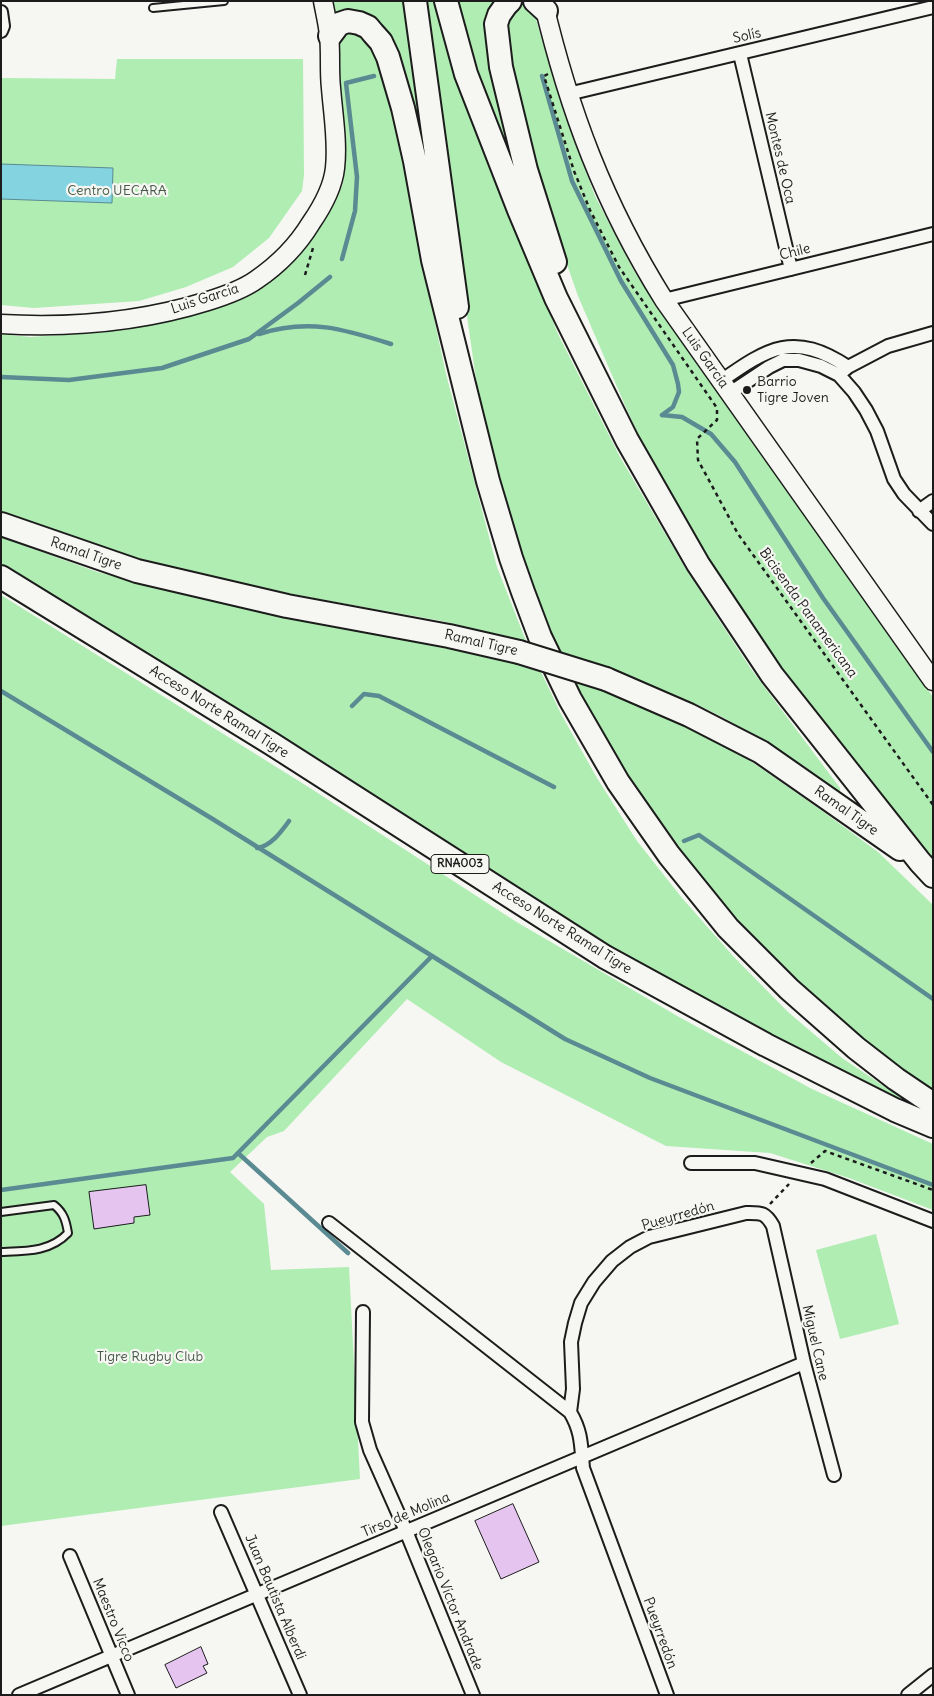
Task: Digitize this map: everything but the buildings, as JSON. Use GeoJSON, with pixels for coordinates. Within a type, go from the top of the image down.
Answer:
{"type":"FeatureCollection","features":[{"type":"Feature","properties":{"kind":"highway"},"geometry":{"type":"LineString","coordinates":[[415,1],[470,402]]}},
{"type":"Feature","properties":{"kind":"highway"},"geometry":{"type":"LineString","coordinates":[[446,1],[466,74],[519,210],[556,298],[627,440],[698,564],[772,675],[926,869]]}},
{"type":"Feature","properties":{"kind":"highway"},"geometry":{"type":"LineString","coordinates":[[510,1],[499,15],[496,24],[501,67],[526,170],[561,281],[592,370]]}},
{"type":"Feature","properties":{"kind":"highway"},"geometry":{"type":"LineString","coordinates":[[330,36],[339,24],[348,21],[359,23],[368,27],[381,42],[388,57],[397,84],[411,143],[433,260],[470,402],[488,481],[511,558],[540,637],[570,699],[618,782],[669,855],[728,928],[789,989],[856,1048],[896,1079],[933,1104]]}},
{"type":"Feature","properties":{"kind":"highway","name":"Ramal Tigre"},"geometry":{"type":"LineString","coordinates":[[1,524],[137,571],[287,606],[449,636],[519,652],[606,679],[689,715],[761,752],[926,869]]}},
{"type":"Feature","properties":{"kind":"highway","name":"Acceso Norte Ramal Tigre"},"geometry":{"type":"LineString","coordinates":[[1,577],[272,744],[605,957],[766,1045],[887,1106],[933,1126]]}},
{"type":"Feature","properties":{"kind":"street","name":"Luis García"},"geometry":{"type":"LineString","coordinates":[[313,1],[329,67]]}},
{"type":"Feature","properties":{"kind":"street","name":"Luis García"},"geometry":{"type":"LineString","coordinates":[[1,324],[31,326],[74,325],[156,315],[193,306],[226,295],[255,281],[285,257],[318,214],[335,168],[329,67],[330,36],[323,1]]}},
{"type":"Feature","properties":{"kind":"street","name":"Luis García"},"geometry":{"type":"LineString","coordinates":[[542,5],[568,94],[586,147],[605,193],[621,226],[664,300],[930,671]]}},
{"type":"Feature","properties":{"kind":"street","name":"Solís"},"geometry":{"type":"LineString","coordinates":[[568,94],[933,7]]}},
{"type":"Feature","properties":{"kind":"street"},"geometry":{"type":"LineString","coordinates":[[1,12],[3,26],[1,31]]}},
{"type":"Feature","properties":{"kind":"street","name":"Montes de Oca"},"geometry":{"type":"LineString","coordinates":[[740,54],[791,269]]}},
{"type":"Feature","properties":{"kind":"street","name":"Chile"},"geometry":{"type":"LineString","coordinates":[[664,300],[933,234]]}},
{"type":"Feature","properties":{"kind":"street"},"geometry":{"type":"LineString","coordinates":[[726,387],[783,360],[799,360],[843,371],[888,346],[933,333]]}},
{"type":"Feature","properties":{"kind":"street"},"geometry":{"type":"LineString","coordinates":[[843,371],[880,437],[894,479],[904,494],[933,524]]}},
{"type":"Feature","properties":{"kind":"street"},"geometry":{"type":"LineString","coordinates":[[919,511],[933,501]]}},
{"type":"Feature","properties":{"kind":"street"},"geometry":{"type":"LineString","coordinates":[[691,1163],[755,1163],[825,1179],[933,1221]]}},
{"type":"Feature","properties":{"kind":"street","name":"Pueyrredón"},"geometry":{"type":"LineString","coordinates":[[570,1412],[573,1389],[571,1342],[575,1323],[581,1303],[594,1282],[612,1262],[630,1247],[649,1238],[746,1213],[761,1213],[768,1217]]}},
{"type":"Feature","properties":{"kind":"street","name":"Miguel Cane"},"geometry":{"type":"LineString","coordinates":[[768,1217],[773,1226],[804,1362],[834,1475]]}},
{"type":"Feature","properties":{"kind":"street","name":"Pueyrredón"},"geometry":{"type":"LineString","coordinates":[[330,1223],[570,1412],[577,1424],[582,1442],[583,1468],[666,1695]]}},
{"type":"Feature","properties":{"kind":"street","name":"Olegario Víctor Andrade"},"geometry":{"type":"LineString","coordinates":[[363,1312],[362,1422],[373,1458],[406,1531],[473,1695]]}},
{"type":"Feature","properties":{"kind":"street","name":"Tirso de Molina"},"geometry":{"type":"LineString","coordinates":[[19,1695],[804,1362]]}},
{"type":"Feature","properties":{"kind":"street","name":"Juan Bautista Alberdi"},"geometry":{"type":"LineString","coordinates":[[221,1512],[300,1695]]}},
{"type":"Feature","properties":{"kind":"street","name":"Maestro Vicco"},"geometry":{"type":"LineString","coordinates":[[70,1556],[128,1695]]}},
{"type":"Feature","properties":{"kind":"street"},"geometry":{"type":"LineString","coordinates":[[908,1695],[933,1675]]}},
{"type":"Feature","properties":{"kind":"lane"},"geometry":{"type":"LineString","coordinates":[[153,8],[224,1]]}},
{"type":"Feature","properties":{"kind":"lane"},"geometry":{"type":"LineString","coordinates":[[1,1212],[54,1205],[60,1210],[66,1220],[68,1233],[55,1244],[48,1247],[19,1252],[1,1252]]}},
{"type":"Feature","properties":{"kind":"path","name":"Bicisenda Panamericana"},"geometry":{"type":"LineString","coordinates":[[710,426],[697,439],[698,460],[738,534],[933,805]]}},
{"type":"Feature","properties":{"kind":"green space"},"geometry":{"type":"Polygon","coordinates":[[[331,1],[406,1],[427,175],[387,46],[336,19],[331,1]]]}},
{"type":"Feature","properties":{"kind":"green space"},"geometry":{"type":"Polygon","coordinates":[[[422,1],[438,1],[504,198],[558,334],[620,457],[687,571],[751,669],[840,788],[840,794],[754,736],[694,703],[603,668],[605,690],[684,725],[749,760],[878,852],[933,905],[933,1093],[863,1043],[749,938],[636,797],[552,648],[514,543],[479,400],[422,1]]]}},
{"type":"Feature","properties":{"kind":"green space"},"geometry":{"type":"Polygon","coordinates":[[[454,1],[498,1],[518,179],[486,111],[454,1]]]}},
{"type":"Feature","properties":{"kind":"green space"},"geometry":{"type":"Polygon","coordinates":[[[526,4],[536,19],[560,101],[595,196],[634,271],[933,697],[933,858],[829,734],[763,644],[659,478],[627,410],[578,296],[540,187],[502,24],[516,5],[526,4]]]}},
{"type":"Feature","properties":{"kind":"green space"},"geometry":{"type":"Polygon","coordinates":[[[362,27],[383,65],[410,189],[427,286],[446,374],[497,567],[524,636],[561,714],[597,778],[637,841],[682,898],[733,956],[788,1012],[842,1058],[903,1099],[901,1102],[717,1009],[546,912],[1,569],[1,537],[97,572],[211,601],[467,649],[522,662],[511,638],[442,621],[302,596],[197,573],[78,540],[1,512],[1,334],[30,337],[95,333],[166,321],[295,257],[324,219],[343,184],[344,166],[335,48],[338,33],[362,27]]]}},
{"type":"Feature","properties":{"kind":"green space","name":"Centro UECARA"},"geometry":{"type":"Polygon","coordinates":[[[117,59],[303,59],[304,175],[302,191],[269,238],[233,267],[186,287],[139,301],[34,308],[1,305],[1,78],[115,79],[117,59]]]}},
{"type":"Feature","properties":{"kind":"green space","name":"Tigre Rugby Club"},"geometry":{"type":"Polygon","coordinates":[[[1,595],[310,788],[515,921],[679,1017],[812,1089],[933,1144],[933,1210],[849,1178],[770,1153],[666,1146],[501,1062],[407,999],[284,1131],[267,1137],[230,1172],[264,1204],[271,1270],[349,1267],[360,1479],[1,1526],[1,595]]]}},
{"type":"Feature","properties":{"kind":"green space"},"geometry":{"type":"Polygon","coordinates":[[[876,1234],[899,1324],[840,1339],[816,1250],[876,1234]]]}},
{"type":"Feature","properties":{"kind":"water"},"geometry":{"type":"Polygon","coordinates":[[[1,164],[113,168],[112,203],[1,199],[1,164]]]}},
{"type":"Feature","properties":{"kind":"waterway"},"geometry":{"type":"LineString","coordinates":[[342,259],[355,211],[357,177],[346,83],[374,76]]}},
{"type":"Feature","properties":{"kind":"waterway"},"geometry":{"type":"LineString","coordinates":[[542,76],[572,181],[621,281],[673,365],[679,392],[673,407],[662,415]]}},
{"type":"Feature","properties":{"kind":"waterway"},"geometry":{"type":"LineString","coordinates":[[1,377],[69,380],[162,368],[249,339],[330,277]]}},
{"type":"Feature","properties":{"kind":"waterway"},"geometry":{"type":"LineString","coordinates":[[259,334],[294,327],[326,327],[391,344]]}},
{"type":"Feature","properties":{"kind":"waterway"},"geometry":{"type":"LineString","coordinates":[[662,415],[682,417],[711,434],[735,462],[823,598],[933,752]]}},
{"type":"Feature","properties":{"kind":"waterway"},"geometry":{"type":"LineString","coordinates":[[1,691],[211,818],[565,1039],[650,1078],[933,1185]]}},
{"type":"Feature","properties":{"kind":"waterway"},"geometry":{"type":"LineString","coordinates":[[352,706],[364,694],[379,696],[554,787]]}},
{"type":"Feature","properties":{"kind":"waterway"},"geometry":{"type":"LineString","coordinates":[[257,848],[271,841],[289,821]]}},
{"type":"Feature","properties":{"kind":"waterway"},"geometry":{"type":"LineString","coordinates":[[684,841],[699,835],[933,999]]}},
{"type":"Feature","properties":{"kind":"waterway"},"geometry":{"type":"LineString","coordinates":[[1,1190],[233,1158],[431,957]]}},
{"type":"Feature","properties":{"kind":"waterway"},"geometry":{"type":"LineString","coordinates":[[238,1153],[348,1253]]}},
{"type":"Feature","properties":{"kind":"place","name":"Barrio Tigre Joven"},"geometry":{"type":"Point","coordinates":[747,390]}}]}
